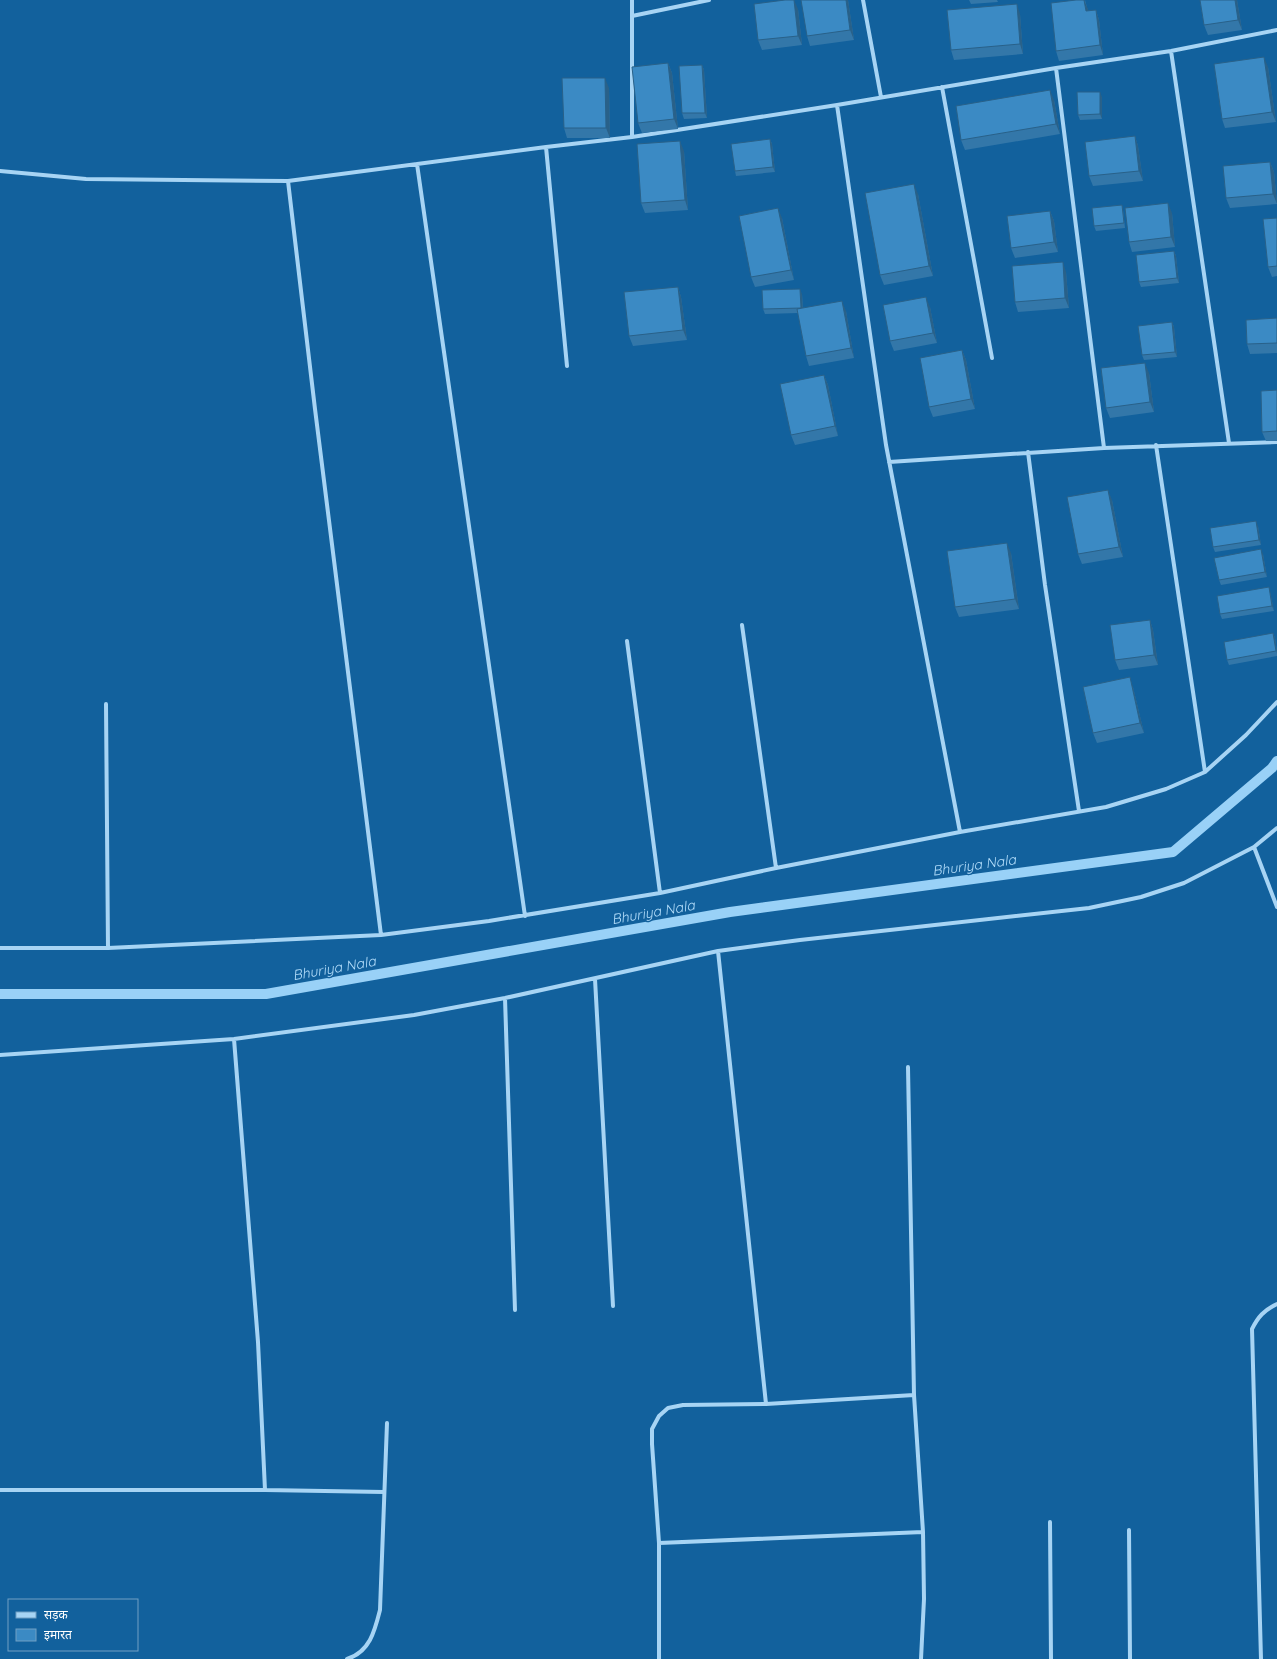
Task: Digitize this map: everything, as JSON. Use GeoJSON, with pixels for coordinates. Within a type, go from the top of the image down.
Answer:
{"type":"FeatureCollection","features":[{"type":"Feature","properties":{"kind":"street"},"geometry":{"type":"LineString","coordinates":[[632,0],[632,137]]}},
{"type":"Feature","properties":{"kind":"street"},"geometry":{"type":"LineString","coordinates":[[632,16],[709,0]]}},
{"type":"Feature","properties":{"kind":"street"},"geometry":{"type":"LineString","coordinates":[[863,0],[881,97]]}},
{"type":"Feature","properties":{"kind":"street"},"geometry":{"type":"LineString","coordinates":[[0,171],[86,179],[288,181],[632,137],[942,88],[1056,68],[1171,51],[1277,30]]}},
{"type":"Feature","properties":{"kind":"street"},"geometry":{"type":"LineString","coordinates":[[1171,51],[1229,443]]}},
{"type":"Feature","properties":{"kind":"street"},"geometry":{"type":"LineString","coordinates":[[1056,68],[1104,448]]}},
{"type":"Feature","properties":{"kind":"street"},"geometry":{"type":"LineString","coordinates":[[942,88],[992,358]]}},
{"type":"Feature","properties":{"kind":"street"},"geometry":{"type":"LineString","coordinates":[[837,105],[889,462],[960,832]]}},
{"type":"Feature","properties":{"kind":"street"},"geometry":{"type":"LineString","coordinates":[[546,147],[566,366]]}},
{"type":"Feature","properties":{"kind":"street"},"geometry":{"type":"LineString","coordinates":[[417,164],[525,916]]}},
{"type":"Feature","properties":{"kind":"street"},"geometry":{"type":"LineString","coordinates":[[288,181],[381,935]]}},
{"type":"Feature","properties":{"kind":"street"},"geometry":{"type":"LineString","coordinates":[[889,462],[1156,445],[1277,442]]}},
{"type":"Feature","properties":{"kind":"street"},"geometry":{"type":"LineString","coordinates":[[1156,445],[1205,772]]}},
{"type":"Feature","properties":{"kind":"street"},"geometry":{"type":"LineString","coordinates":[[1028,452],[1045,585],[1079,812]]}},
{"type":"Feature","properties":{"kind":"street"},"geometry":{"type":"LineString","coordinates":[[742,625],[776,868]]}},
{"type":"Feature","properties":{"kind":"street"},"geometry":{"type":"LineString","coordinates":[[627,641],[660,893]]}},
{"type":"Feature","properties":{"kind":"street"},"geometry":{"type":"LineString","coordinates":[[0,948],[108,948],[381,935],[525,916],[660,893],[776,868],[960,832],[1106,807],[1166,789],[1205,772],[1246,736],[1277,702]]}},
{"type":"Feature","properties":{"kind":"street"},"geometry":{"type":"LineString","coordinates":[[106,704],[108,948]]}},
{"type":"Feature","properties":{"kind":"street"},"geometry":{"type":"LineString","coordinates":[[0,1055],[234,1039],[414,1014],[505,998],[718,951],[800,940],[1089,908],[1141,897],[1184,883],[1254,847],[1277,828]]}},
{"type":"Feature","properties":{"kind":"street"},"geometry":{"type":"LineString","coordinates":[[1254,847],[1277,907]]}},
{"type":"Feature","properties":{"kind":"street"},"geometry":{"type":"LineString","coordinates":[[718,951],[766,1404]]}},
{"type":"Feature","properties":{"kind":"street"},"geometry":{"type":"LineString","coordinates":[[596,979],[613,1306]]}},
{"type":"Feature","properties":{"kind":"street"},"geometry":{"type":"LineString","coordinates":[[505,998],[515,1310]]}},
{"type":"Feature","properties":{"kind":"street"},"geometry":{"type":"LineString","coordinates":[[234,1039],[258,1342],[265,1490]]}},
{"type":"Feature","properties":{"kind":"street"},"geometry":{"type":"LineString","coordinates":[[908,1067],[914,1395],[923,1532],[924,1599],[921,1659]]}},
{"type":"Feature","properties":{"kind":"street"},"geometry":{"type":"LineString","coordinates":[[1260,1659],[1252,1330],[1257,1319],[1266,1308],[1277,1304]]}},
{"type":"Feature","properties":{"kind":"street"},"geometry":{"type":"LineString","coordinates":[[659,1659],[659,1543],[652,1429],[659,1416],[668,1408],[683,1405],[766,1404],[914,1395]]}},
{"type":"Feature","properties":{"kind":"street"},"geometry":{"type":"LineString","coordinates":[[347,1659],[362,1651],[373,1636],[380,1610],[387,1422]]}},
{"type":"Feature","properties":{"kind":"street"},"geometry":{"type":"LineString","coordinates":[[0,1490],[265,1490],[384,1492]]}},
{"type":"Feature","properties":{"kind":"street"},"geometry":{"type":"LineString","coordinates":[[1050,1522],[1051,1659]]}},
{"type":"Feature","properties":{"kind":"street"},"geometry":{"type":"LineString","coordinates":[[1129,1530],[1130,1659]]}},
{"type":"Feature","properties":{"kind":"street"},"geometry":{"type":"LineString","coordinates":[[659,1543],[923,1532]]}},
{"type":"Feature","properties":{"kind":"building"},"geometry":{"type":"Polygon","coordinates":[[[794,0],[798,36],[758,40],[754,4],[794,0]]]}},
{"type":"Feature","properties":{"kind":"building"},"geometry":{"type":"Polygon","coordinates":[[[801,0],[846,0],[850,30],[807,36],[801,0]]]}},
{"type":"Feature","properties":{"kind":"building"},"geometry":{"type":"Polygon","coordinates":[[[1084,0],[1086,11],[1096,10],[1100,45],[1056,51],[1051,3],[1084,0]]]}},
{"type":"Feature","properties":{"kind":"building"},"geometry":{"type":"Polygon","coordinates":[[[1200,0],[1235,0],[1238,20],[1204,25],[1200,0]]]}},
{"type":"Feature","properties":{"kind":"building"},"geometry":{"type":"Polygon","coordinates":[[[1017,4],[1020,44],[951,50],[947,10],[1017,4]]]}},
{"type":"Feature","properties":{"kind":"building"},"geometry":{"type":"Polygon","coordinates":[[[1264,57],[1272,112],[1222,119],[1214,64],[1264,57]]]}},
{"type":"Feature","properties":{"kind":"building"},"geometry":{"type":"Polygon","coordinates":[[[668,63],[674,119],[638,123],[632,67],[668,63]]]}},
{"type":"Feature","properties":{"kind":"building"},"geometry":{"type":"Polygon","coordinates":[[[702,65],[705,113],[682,113],[679,66],[702,65]]]}},
{"type":"Feature","properties":{"kind":"building"},"geometry":{"type":"Polygon","coordinates":[[[562,78],[605,78],[606,128],[564,128],[562,78]]]}},
{"type":"Feature","properties":{"kind":"building"},"geometry":{"type":"Polygon","coordinates":[[[1050,90],[1056,124],[961,140],[956,106],[1050,90]]]}},
{"type":"Feature","properties":{"kind":"building"},"geometry":{"type":"Polygon","coordinates":[[[1077,92],[1100,92],[1100,114],[1078,115],[1077,92]]]}},
{"type":"Feature","properties":{"kind":"building"},"geometry":{"type":"Polygon","coordinates":[[[1135,136],[1139,171],[1089,176],[1085,142],[1135,136]]]}},
{"type":"Feature","properties":{"kind":"building"},"geometry":{"type":"Polygon","coordinates":[[[770,139],[773,167],[735,171],[731,144],[770,139]]]}},
{"type":"Feature","properties":{"kind":"building"},"geometry":{"type":"Polygon","coordinates":[[[680,141],[685,200],[641,203],[637,144],[680,141]]]}},
{"type":"Feature","properties":{"kind":"building"},"geometry":{"type":"Polygon","coordinates":[[[1270,162],[1273,194],[1226,198],[1223,166],[1270,162]]]}},
{"type":"Feature","properties":{"kind":"building"},"geometry":{"type":"Polygon","coordinates":[[[914,184],[929,266],[880,275],[865,193],[914,184]]]}},
{"type":"Feature","properties":{"kind":"building"},"geometry":{"type":"Polygon","coordinates":[[[1168,203],[1171,237],[1129,242],[1125,208],[1168,203]]]}},
{"type":"Feature","properties":{"kind":"building"},"geometry":{"type":"Polygon","coordinates":[[[1122,205],[1124,223],[1094,226],[1092,208],[1122,205]]]}},
{"type":"Feature","properties":{"kind":"building"},"geometry":{"type":"Polygon","coordinates":[[[778,208],[791,270],[751,277],[739,216],[778,208]]]}},
{"type":"Feature","properties":{"kind":"building"},"geometry":{"type":"Polygon","coordinates":[[[1050,211],[1054,242],[1011,248],[1007,216],[1050,211]]]}},
{"type":"Feature","properties":{"kind":"building"},"geometry":{"type":"Polygon","coordinates":[[[1277,218],[1277,266],[1268,267],[1263,219],[1277,218]]]}},
{"type":"Feature","properties":{"kind":"building"},"geometry":{"type":"Polygon","coordinates":[[[1174,251],[1177,278],[1139,282],[1136,255],[1174,251]]]}},
{"type":"Feature","properties":{"kind":"building"},"geometry":{"type":"Polygon","coordinates":[[[1063,262],[1065,298],[1015,302],[1012,266],[1063,262]]]}},
{"type":"Feature","properties":{"kind":"building"},"geometry":{"type":"Polygon","coordinates":[[[678,287],[683,330],[629,336],[624,292],[678,287]]]}},
{"type":"Feature","properties":{"kind":"building"},"geometry":{"type":"Polygon","coordinates":[[[800,289],[801,308],[763,309],[762,290],[800,289]]]}},
{"type":"Feature","properties":{"kind":"building"},"geometry":{"type":"Polygon","coordinates":[[[926,297],[933,333],[890,341],[883,305],[926,297]]]}},
{"type":"Feature","properties":{"kind":"building"},"geometry":{"type":"Polygon","coordinates":[[[842,301],[851,348],[806,356],[797,309],[842,301]]]}},
{"type":"Feature","properties":{"kind":"building"},"geometry":{"type":"Polygon","coordinates":[[[1277,318],[1277,343],[1247,344],[1246,320],[1277,318]]]}},
{"type":"Feature","properties":{"kind":"building"},"geometry":{"type":"Polygon","coordinates":[[[1172,322],[1175,352],[1142,355],[1138,326],[1172,322]]]}},
{"type":"Feature","properties":{"kind":"building"},"geometry":{"type":"Polygon","coordinates":[[[962,350],[971,399],[929,407],[920,358],[962,350]]]}},
{"type":"Feature","properties":{"kind":"building"},"geometry":{"type":"Polygon","coordinates":[[[1145,363],[1150,402],[1106,408],[1101,368],[1145,363]]]}},
{"type":"Feature","properties":{"kind":"building"},"geometry":{"type":"Polygon","coordinates":[[[824,375],[835,426],[791,435],[780,384],[824,375]]]}},
{"type":"Feature","properties":{"kind":"building"},"geometry":{"type":"Polygon","coordinates":[[[1277,390],[1277,431],[1262,432],[1261,391],[1277,390]]]}},
{"type":"Feature","properties":{"kind":"building"},"geometry":{"type":"Polygon","coordinates":[[[1108,490],[1119,547],[1078,554],[1067,497],[1108,490]]]}},
{"type":"Feature","properties":{"kind":"building"},"geometry":{"type":"Polygon","coordinates":[[[1256,521],[1259,540],[1213,547],[1210,528],[1256,521]]]}},
{"type":"Feature","properties":{"kind":"building"},"geometry":{"type":"Polygon","coordinates":[[[1007,543],[1015,599],[955,607],[947,551],[1007,543]]]}},
{"type":"Feature","properties":{"kind":"building"},"geometry":{"type":"Polygon","coordinates":[[[1261,549],[1265,572],[1219,580],[1214,558],[1261,549]]]}},
{"type":"Feature","properties":{"kind":"building"},"geometry":{"type":"Polygon","coordinates":[[[1269,587],[1272,606],[1220,614],[1217,596],[1269,587]]]}},
{"type":"Feature","properties":{"kind":"building"},"geometry":{"type":"Polygon","coordinates":[[[1150,620],[1154,655],[1115,660],[1110,625],[1150,620]]]}},
{"type":"Feature","properties":{"kind":"building"},"geometry":{"type":"Polygon","coordinates":[[[1273,633],[1276,651],[1227,660],[1224,642],[1273,633]]]}},
{"type":"Feature","properties":{"kind":"building"},"geometry":{"type":"Polygon","coordinates":[[[1130,677],[1140,723],[1093,733],[1083,687],[1130,677]]]}},
{"type":"Feature","properties":{"kind":"waterway","name":"Bhuriya Nala"},"geometry":{"type":"LineString","coordinates":[[0,994],[266,994],[730,912],[1173,852],[1272,768],[1277,761]]}}]}
